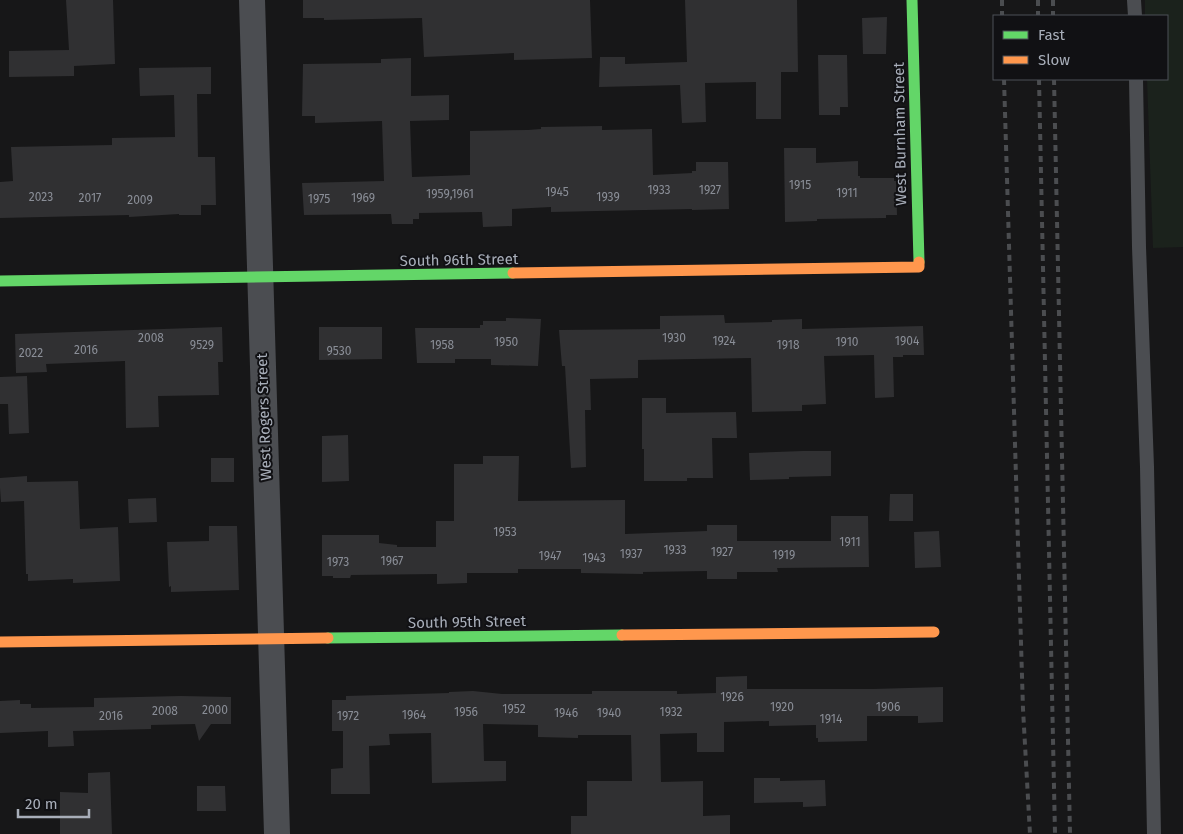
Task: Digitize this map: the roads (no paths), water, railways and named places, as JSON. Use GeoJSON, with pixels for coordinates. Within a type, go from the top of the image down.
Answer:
{"type":"FeatureCollection","features":[{"type":"Feature","properties":{"kind":"street","name":"West Rogers Street"},"geometry":{"type":"LineString","coordinates":[[252,0],[276,834]]}},
{"type":"Feature","properties":{"kind":"street","name":"West Burnham Street"},"geometry":{"type":"LineString","coordinates":[[912,0],[918,268]]}},
{"type":"Feature","properties":{"kind":"street","name":"South 96th Street"},"geometry":{"type":"LineString","coordinates":[[0,281],[918,268]]}},
{"type":"Feature","properties":{"kind":"street","name":"South 95th Street"},"geometry":{"type":"LineString","coordinates":[[0,642],[934,632]]}},
{"type":"Feature","properties":{"kind":"lane"},"geometry":{"type":"LineString","coordinates":[[1134,0],[1134,15]]}},
{"type":"Feature","properties":{"kind":"lane"},"geometry":{"type":"LineString","coordinates":[[1136,80],[1138,247],[1147,477],[1154,834]]}},
{"type":"Feature","properties":{"kind":"railway"},"geometry":{"type":"LineString","coordinates":[[1002,0],[1002,15]]}},
{"type":"Feature","properties":{"kind":"railway"},"geometry":{"type":"LineString","coordinates":[[1038,0],[1038,15]]}},
{"type":"Feature","properties":{"kind":"railway"},"geometry":{"type":"LineString","coordinates":[[1053,0],[1053,15]]}},
{"type":"Feature","properties":{"kind":"railway"},"geometry":{"type":"LineString","coordinates":[[1004,80],[1023,709],[1030,834]]}},
{"type":"Feature","properties":{"kind":"railway"},"geometry":{"type":"LineString","coordinates":[[1039,80],[1055,834]]}},
{"type":"Feature","properties":{"kind":"railway"},"geometry":{"type":"LineString","coordinates":[[1054,80],[1070,834]]}}]}
